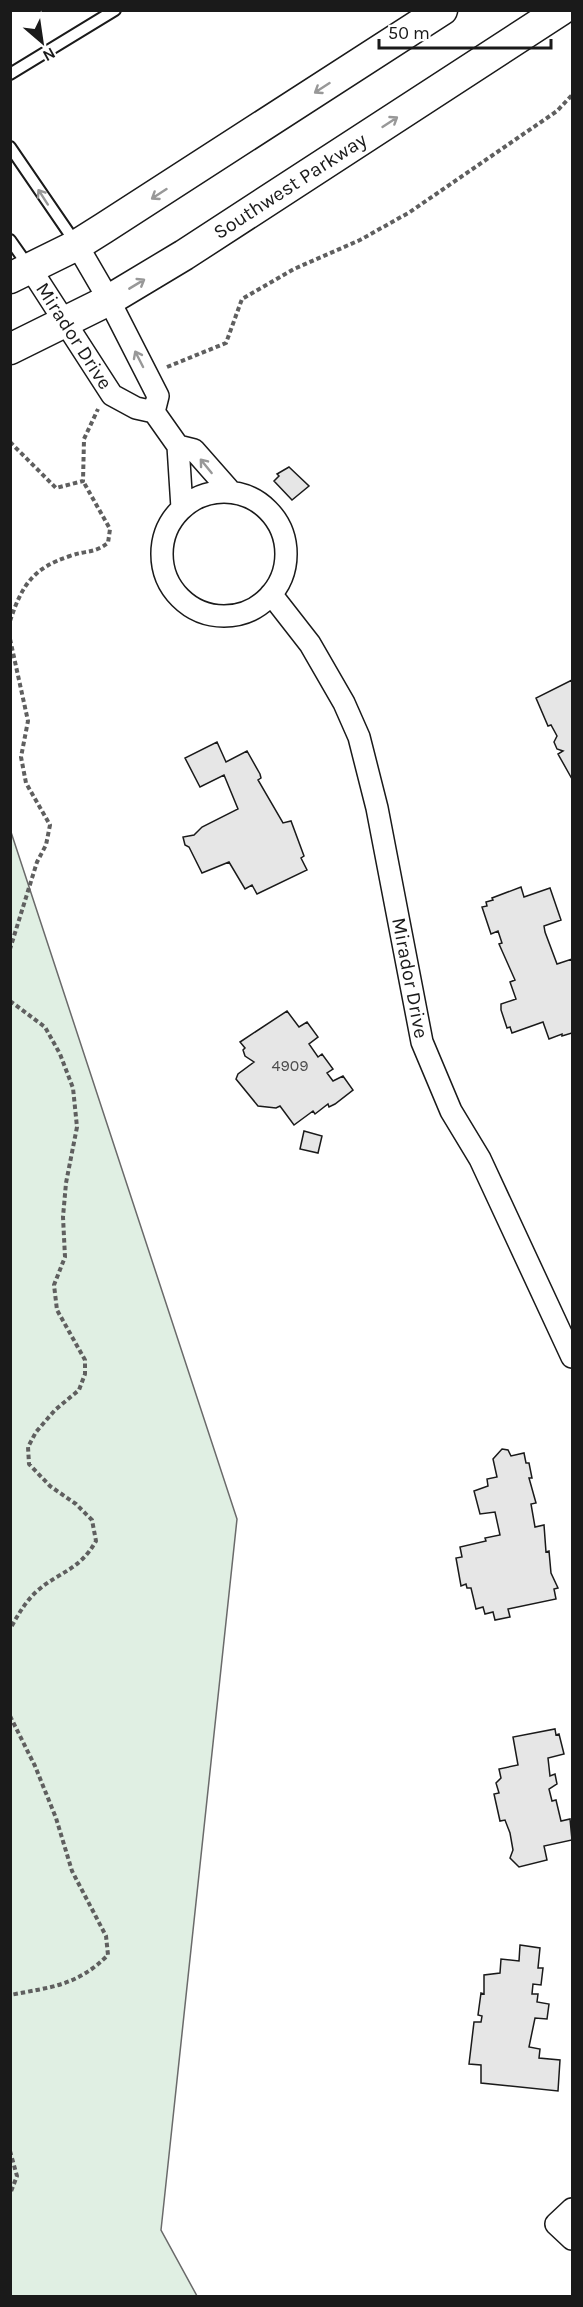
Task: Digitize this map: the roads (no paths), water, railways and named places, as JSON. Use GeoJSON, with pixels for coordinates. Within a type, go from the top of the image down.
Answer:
{"type":"FeatureCollection","features":[{"type":"Feature","properties":{"kind":"main road"},"geometry":{"type":"LineString","coordinates":[[20,273],[77,245],[442,10]]}},
{"type":"Feature","properties":{"kind":"main road","name":"Southwest Parkway"},"geometry":{"type":"LineString","coordinates":[[10,349],[65,324],[184,255],[561,10]]}},
{"type":"Feature","properties":{"kind":"street","name":"Mirador Drive"},"geometry":{"type":"LineString","coordinates":[[20,273],[65,324],[112,395],[136,408],[154,412],[158,396],[109,300],[77,245]]}},
{"type":"Feature","properties":{"kind":"street"},"geometry":{"type":"LineString","coordinates":[[154,412],[178,446],[182,508]]}},
{"type":"Feature","properties":{"kind":"street"},"geometry":{"type":"LineString","coordinates":[[178,446],[194,450],[231,492]]}},
{"type":"Feature","properties":{"kind":"street"},"geometry":{"type":"LineString","coordinates":[[216,492],[231,492],[252,498],[267,509],[279,524],[285,542],[286,560],[281,578],[271,594],[251,609],[227,616],[202,612],[181,599],[167,579],[161,554],[163,538],[170,522],[182,508],[198,497],[216,492]]}},
{"type":"Feature","properties":{"kind":"street","name":"Mirador Drive"},"geometry":{"type":"LineString","coordinates":[[271,594],[310,644],[344,703],[359,737],[377,808],[422,1042],[451,1111],[480,1159],[573,1357]]}},
{"type":"Feature","properties":{"kind":"street"},"geometry":{"type":"LineString","coordinates":[[573,2209],[556,2223],[573,2239]]}},
{"type":"Feature","properties":{"kind":"lane"},"geometry":{"type":"LineString","coordinates":[[10,74],[115,10]]}},
{"type":"Feature","properties":{"kind":"lane"},"geometry":{"type":"LineString","coordinates":[[10,147],[77,245]]}},
{"type":"Feature","properties":{"kind":"lane"},"geometry":{"type":"LineString","coordinates":[[10,240],[20,273]]}}]}
